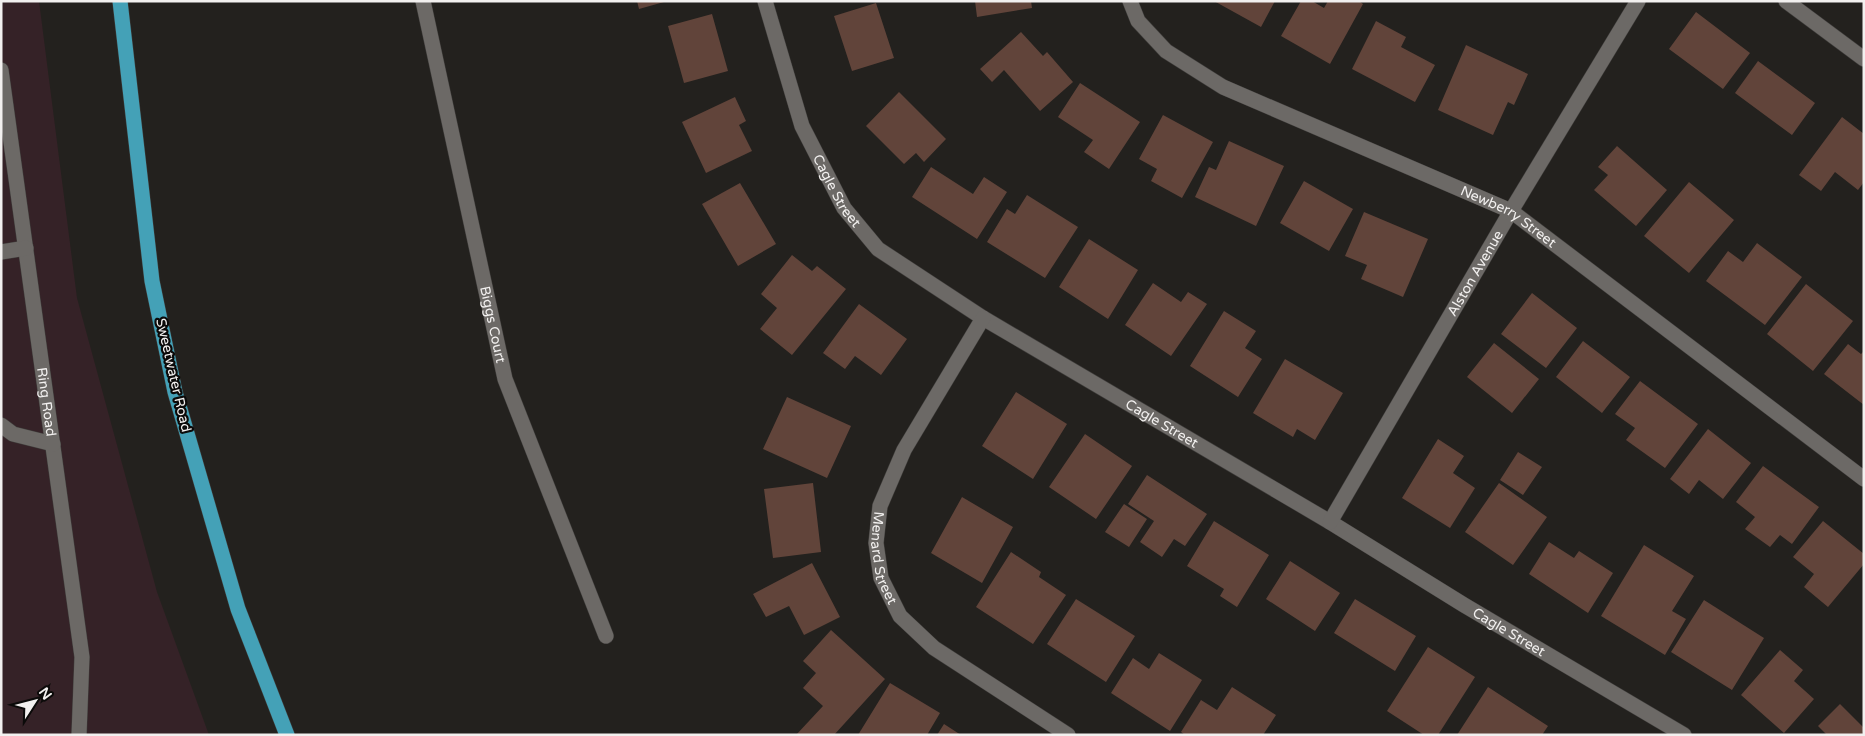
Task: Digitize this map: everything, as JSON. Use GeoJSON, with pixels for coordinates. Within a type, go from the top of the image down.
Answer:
{"type":"FeatureCollection","features":[{"type":"Feature","properties":{"kind":"main road","name":"Sweetwater Road"},"geometry":{"type":"LineString","coordinates":[[120,1],[152,281],[175,392],[238,610],[287,735]]}},
{"type":"Feature","properties":{"kind":"street","name":"Biggs Court"},"geometry":{"type":"LineString","coordinates":[[423,1],[505,379],[606,636]]}},
{"type":"Feature","properties":{"kind":"street","name":"Cagle Street"},"geometry":{"type":"LineString","coordinates":[[766,1],[802,126],[844,208],[878,248],[983,318],[1330,522],[1464,605],[1684,735]]}},
{"type":"Feature","properties":{"kind":"street","name":"Newberry Street"},"geometry":{"type":"LineString","coordinates":[[1130,1],[1138,21],[1166,51],[1223,87],[1511,211],[1864,479]]}},
{"type":"Feature","properties":{"kind":"street","name":"Alston Avenue"},"geometry":{"type":"LineString","coordinates":[[1330,522],[1511,211],[1638,1]]}},
{"type":"Feature","properties":{"kind":"street"},"geometry":{"type":"LineString","coordinates":[[1786,1],[1864,59]]}},
{"type":"Feature","properties":{"kind":"street","name":"Ring Road"},"geometry":{"type":"LineString","coordinates":[[1,70],[82,657],[78,735]]}},
{"type":"Feature","properties":{"kind":"street"},"geometry":{"type":"LineString","coordinates":[[1,252],[26,248]]}},
{"type":"Feature","properties":{"kind":"street","name":"Menard Street"},"geometry":{"type":"LineString","coordinates":[[983,318],[904,450],[880,506],[876,543],[881,578],[900,616],[934,648],[1068,735]]}},
{"type":"Feature","properties":{"kind":"street"},"geometry":{"type":"LineString","coordinates":[[1,425],[13,434],[53,444]]}},
{"type":"Feature","properties":{"kind":"shaded area"},"geometry":{"type":"Polygon","coordinates":[[[1,1],[39,1],[77,298],[157,592],[209,735],[1,735],[1,1]]]}},
{"type":"Feature","properties":{"kind":"building"},"geometry":{"type":"Polygon","coordinates":[[[637,1],[664,1],[664,2],[639,9],[637,1]]]}},
{"type":"Feature","properties":{"kind":"building"},"geometry":{"type":"Polygon","coordinates":[[[975,1],[1031,1],[1032,8],[977,17],[975,1]]]}},
{"type":"Feature","properties":{"kind":"building"},"geometry":{"type":"Polygon","coordinates":[[[1214,1],[1275,1],[1261,27],[1214,1]]]}},
{"type":"Feature","properties":{"kind":"building"},"geometry":{"type":"Polygon","coordinates":[[[1301,1],[1312,1],[1324,8],[1328,1],[1359,1],[1363,4],[1330,64],[1281,36],[1301,1]]]}},
{"type":"Feature","properties":{"kind":"building"},"geometry":{"type":"Polygon","coordinates":[[[876,3],[894,58],[852,71],[834,16],[876,3]]]}},
{"type":"Feature","properties":{"kind":"building"},"geometry":{"type":"Polygon","coordinates":[[[1696,12],[1750,53],[1723,89],[1669,49],[1696,12]]]}},
{"type":"Feature","properties":{"kind":"building"},"geometry":{"type":"Polygon","coordinates":[[[712,14],[728,71],[684,83],[668,26],[712,14]]]}},
{"type":"Feature","properties":{"kind":"building"},"geometry":{"type":"Polygon","coordinates":[[[1376,21],[1406,37],[1401,47],[1435,65],[1415,102],[1352,69],[1376,21]]]}},
{"type":"Feature","properties":{"kind":"building"},"geometry":{"type":"Polygon","coordinates":[[[1021,32],[1043,56],[1047,52],[1073,82],[1040,111],[1004,70],[992,82],[980,69],[1021,32]]]}},
{"type":"Feature","properties":{"kind":"building"},"geometry":{"type":"Polygon","coordinates":[[[1466,45],[1528,74],[1514,105],[1508,102],[1493,135],[1438,110],[1466,45]]]}},
{"type":"Feature","properties":{"kind":"building"},"geometry":{"type":"Polygon","coordinates":[[[1758,61],[1815,103],[1792,135],[1735,93],[1758,61]]]}},
{"type":"Feature","properties":{"kind":"building"},"geometry":{"type":"Polygon","coordinates":[[[1080,83],[1140,122],[1109,169],[1084,152],[1093,140],[1058,117],[1080,83]]]}},
{"type":"Feature","properties":{"kind":"building"},"geometry":{"type":"Polygon","coordinates":[[[899,92],[946,139],[924,162],[916,153],[904,164],[866,126],[899,92]]]}},
{"type":"Feature","properties":{"kind":"building"},"geometry":{"type":"Polygon","coordinates":[[[735,97],[746,121],[739,125],[752,151],[706,173],[682,122],[735,97]]]}},
{"type":"Feature","properties":{"kind":"building"},"geometry":{"type":"Polygon","coordinates":[[[1163,115],[1213,142],[1182,198],[1151,181],[1157,169],[1139,159],[1163,115]]]}},
{"type":"Feature","properties":{"kind":"building"},"geometry":{"type":"Polygon","coordinates":[[[1842,117],[1864,134],[1864,182],[1858,190],[1835,172],[1821,191],[1799,175],[1842,117]]]}},
{"type":"Feature","properties":{"kind":"building"},"geometry":{"type":"Polygon","coordinates":[[[1229,141],[1284,166],[1256,226],[1195,197],[1209,167],[1216,170],[1229,141]]]}},
{"type":"Feature","properties":{"kind":"building"},"geometry":{"type":"Polygon","coordinates":[[[1617,146],[1667,190],[1636,226],[1594,190],[1608,175],[1598,167],[1617,146]]]}},
{"type":"Feature","properties":{"kind":"building"},"geometry":{"type":"Polygon","coordinates":[[[931,167],[973,194],[984,177],[1007,192],[977,239],[912,197],[931,167]]]}},
{"type":"Feature","properties":{"kind":"building"},"geometry":{"type":"Polygon","coordinates":[[[1304,181],[1353,209],[1329,251],[1280,223],[1304,181]]]}},
{"type":"Feature","properties":{"kind":"building"},"geometry":{"type":"Polygon","coordinates":[[[1689,182],[1734,220],[1689,273],[1644,236],[1689,182]]]}},
{"type":"Feature","properties":{"kind":"building"},"geometry":{"type":"Polygon","coordinates":[[[740,183],[776,244],[738,266],[702,204],[740,183]]]}},
{"type":"Feature","properties":{"kind":"building"},"geometry":{"type":"Polygon","coordinates":[[[1027,195],[1078,227],[1045,278],[987,242],[1007,209],[1015,214],[1027,195]]]}},
{"type":"Feature","properties":{"kind":"building"},"geometry":{"type":"Polygon","coordinates":[[[1364,212],[1428,239],[1403,297],[1361,279],[1367,265],[1345,256],[1364,212]]]}},
{"type":"Feature","properties":{"kind":"building"},"geometry":{"type":"Polygon","coordinates":[[[1089,239],[1138,270],[1108,319],[1059,287],[1089,239]]]}},
{"type":"Feature","properties":{"kind":"building"},"geometry":{"type":"Polygon","coordinates":[[[1757,243],[1802,277],[1765,325],[1706,281],[1728,251],[1743,262],[1757,243]]]}},
{"type":"Feature","properties":{"kind":"building"},"geometry":{"type":"Polygon","coordinates":[[[792,255],[812,271],[817,266],[846,289],[792,355],[760,329],[777,308],[761,294],[792,255]]]}},
{"type":"Feature","properties":{"kind":"building"},"geometry":{"type":"Polygon","coordinates":[[[1153,283],[1181,302],[1188,292],[1207,304],[1171,356],[1125,325],[1153,283]]]}},
{"type":"Feature","properties":{"kind":"building"},"geometry":{"type":"Polygon","coordinates":[[[1806,284],[1853,321],[1813,371],[1767,334],[1806,284]]]}},
{"type":"Feature","properties":{"kind":"building"},"geometry":{"type":"Polygon","coordinates":[[[1532,293],[1577,328],[1546,368],[1501,334],[1532,293]]]}},
{"type":"Feature","properties":{"kind":"building"},"geometry":{"type":"Polygon","coordinates":[[[859,304],[907,339],[881,375],[855,356],[845,369],[823,353],[859,304]]]}},
{"type":"Feature","properties":{"kind":"building"},"geometry":{"type":"Polygon","coordinates":[[[1224,311],[1256,331],[1245,348],[1262,359],[1238,397],[1190,366],[1224,311]]]}},
{"type":"Feature","properties":{"kind":"building"},"geometry":{"type":"Polygon","coordinates":[[[1583,341],[1630,377],[1602,413],[1556,377],[1583,341]]]}},
{"type":"Feature","properties":{"kind":"building"},"geometry":{"type":"Polygon","coordinates":[[[1494,343],[1539,379],[1512,413],[1467,377],[1494,343]]]}},
{"type":"Feature","properties":{"kind":"building"},"geometry":{"type":"Polygon","coordinates":[[[1848,344],[1861,354],[1864,351],[1864,405],[1824,374],[1848,344]]]}},
{"type":"Feature","properties":{"kind":"building"},"geometry":{"type":"Polygon","coordinates":[[[1285,359],[1343,393],[1315,440],[1297,429],[1293,437],[1253,413],[1285,359]]]}},
{"type":"Feature","properties":{"kind":"building"},"geometry":{"type":"Polygon","coordinates":[[[1640,381],[1698,424],[1665,468],[1626,440],[1635,428],[1615,414],[1640,381]]]}},
{"type":"Feature","properties":{"kind":"building"},"geometry":{"type":"Polygon","coordinates":[[[1016,392],[1067,424],[1033,479],[982,446],[1016,392]]]}},
{"type":"Feature","properties":{"kind":"building"},"geometry":{"type":"Polygon","coordinates":[[[787,397],[851,426],[827,478],[763,449],[787,397]]]}},
{"type":"Feature","properties":{"kind":"building"},"geometry":{"type":"Polygon","coordinates":[[[1708,429],[1751,463],[1723,499],[1699,480],[1689,494],[1670,479],[1708,429]]]}},
{"type":"Feature","properties":{"kind":"building"},"geometry":{"type":"Polygon","coordinates":[[[1085,434],[1132,466],[1096,519],[1049,487],[1085,434]]]}},
{"type":"Feature","properties":{"kind":"building"},"geometry":{"type":"Polygon","coordinates":[[[1438,439],[1464,456],[1453,473],[1475,488],[1450,528],[1402,498],[1438,439]]]}},
{"type":"Feature","properties":{"kind":"building"},"geometry":{"type":"Polygon","coordinates":[[[1518,452],[1542,467],[1523,495],[1500,480],[1518,452]]]}},
{"type":"Feature","properties":{"kind":"building"},"geometry":{"type":"Polygon","coordinates":[[[1763,466],[1819,507],[1792,544],[1780,535],[1770,547],[1745,529],[1755,517],[1736,502],[1763,466]]]}},
{"type":"Feature","properties":{"kind":"building"},"geometry":{"type":"Polygon","coordinates":[[[1147,475],[1207,514],[1185,546],[1174,539],[1162,557],[1140,542],[1154,521],[1128,504],[1147,475]]]}},
{"type":"Feature","properties":{"kind":"building"},"geometry":{"type":"Polygon","coordinates":[[[813,483],[821,552],[773,558],[764,489],[813,483]]]}},
{"type":"Feature","properties":{"kind":"building"},"geometry":{"type":"Polygon","coordinates":[[[1499,483],[1547,517],[1513,565],[1465,532],[1499,483]]]}},
{"type":"Feature","properties":{"kind":"building"},"geometry":{"type":"Polygon","coordinates":[[[962,497],[1013,527],[982,583],[931,553],[962,497]]]}},
{"type":"Feature","properties":{"kind":"building"},"geometry":{"type":"Polygon","coordinates":[[[1124,504],[1147,519],[1129,547],[1105,532],[1124,504]]]}},
{"type":"Feature","properties":{"kind":"building"},"geometry":{"type":"Polygon","coordinates":[[[1214,521],[1269,555],[1237,607],[1220,596],[1224,589],[1187,566],[1214,521]]]}},
{"type":"Feature","properties":{"kind":"building"},"geometry":{"type":"Polygon","coordinates":[[[1823,521],[1864,554],[1864,564],[1828,607],[1804,587],[1814,574],[1793,557],[1823,521]]]}},
{"type":"Feature","properties":{"kind":"building"},"geometry":{"type":"Polygon","coordinates":[[[1549,542],[1574,558],[1579,551],[1613,573],[1588,613],[1529,574],[1549,542]]]}},
{"type":"Feature","properties":{"kind":"building"},"geometry":{"type":"Polygon","coordinates":[[[1644,545],[1694,576],[1672,611],[1686,619],[1665,655],[1601,616],[1644,545]]]}},
{"type":"Feature","properties":{"kind":"building"},"geometry":{"type":"Polygon","coordinates":[[[1011,552],[1041,572],[1039,577],[1066,595],[1033,644],[976,607],[1011,552]]]}},
{"type":"Feature","properties":{"kind":"building"},"geometry":{"type":"Polygon","coordinates":[[[1290,561],[1340,593],[1315,631],[1266,599],[1290,561]]]}},
{"type":"Feature","properties":{"kind":"building"},"geometry":{"type":"Polygon","coordinates":[[[812,563],[840,617],[804,635],[789,606],[766,617],[753,594],[812,563]]]}},
{"type":"Feature","properties":{"kind":"building"},"geometry":{"type":"Polygon","coordinates":[[[1076,599],[1135,636],[1106,682],[1047,644],[1076,599]]]}},
{"type":"Feature","properties":{"kind":"building"},"geometry":{"type":"Polygon","coordinates":[[[1355,599],[1416,636],[1395,671],[1334,633],[1355,599]]]}},
{"type":"Feature","properties":{"kind":"building"},"geometry":{"type":"Polygon","coordinates":[[[1704,600],[1764,638],[1732,690],[1671,652],[1704,600]]]}},
{"type":"Feature","properties":{"kind":"building"},"geometry":{"type":"Polygon","coordinates":[[[831,630],[885,679],[834,735],[796,735],[823,706],[803,688],[816,673],[803,661],[831,630]]]}},
{"type":"Feature","properties":{"kind":"building"},"geometry":{"type":"Polygon","coordinates":[[[1428,647],[1475,677],[1438,735],[1424,735],[1387,711],[1428,647]]]}},
{"type":"Feature","properties":{"kind":"building"},"geometry":{"type":"Polygon","coordinates":[[[1780,650],[1803,670],[1794,681],[1814,699],[1784,733],[1741,695],[1780,650]]]}},
{"type":"Feature","properties":{"kind":"building"},"geometry":{"type":"Polygon","coordinates":[[[1159,653],[1202,680],[1170,731],[1111,693],[1133,658],[1149,669],[1159,653]]]}},
{"type":"Feature","properties":{"kind":"building"},"geometry":{"type":"Polygon","coordinates":[[[890,683],[940,713],[927,735],[858,735],[890,683]]]}},
{"type":"Feature","properties":{"kind":"building"},"geometry":{"type":"Polygon","coordinates":[[[1232,687],[1276,715],[1263,735],[1185,735],[1181,732],[1201,700],[1217,710],[1232,687]]]}},
{"type":"Feature","properties":{"kind":"building"},"geometry":{"type":"Polygon","coordinates":[[[1488,687],[1548,726],[1542,735],[1457,735],[1488,687]]]}},
{"type":"Feature","properties":{"kind":"building"},"geometry":{"type":"Polygon","coordinates":[[[1840,704],[1864,728],[1862,735],[1827,735],[1818,726],[1840,704]]]}},
{"type":"Feature","properties":{"kind":"building"},"geometry":{"type":"Polygon","coordinates":[[[944,724],[961,735],[937,735],[944,724]]]}}]}
